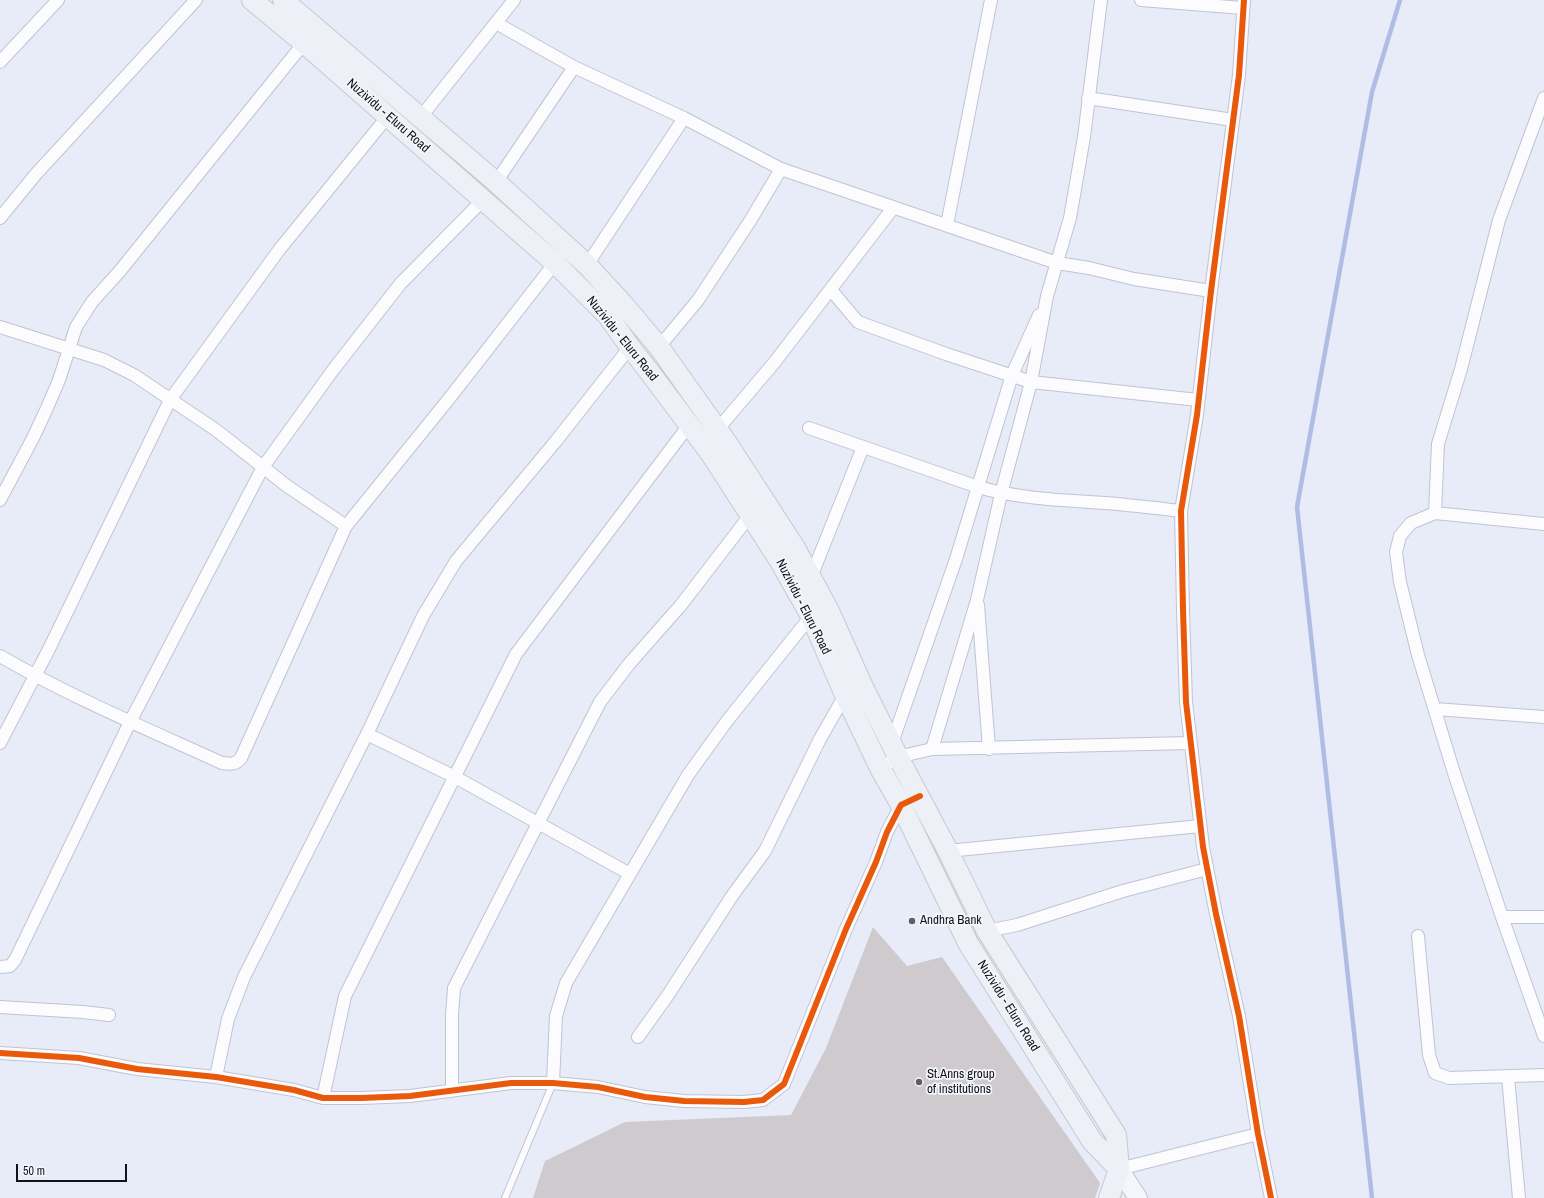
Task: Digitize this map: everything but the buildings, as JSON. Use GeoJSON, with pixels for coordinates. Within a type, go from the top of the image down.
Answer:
{"type":"FeatureCollection","features":[{"type":"Feature","properties":{"kind":"main road","name":"Nuzividu - Eluru Road"},"geometry":{"type":"LineString","coordinates":[[252,0],[304,43],[555,263],[608,316],[689,425],[751,514],[811,616],[845,695],[880,768],[901,805],[968,943],[1092,1141],[1119,1169]]}},
{"type":"Feature","properties":{"kind":"main road","name":"Nuzividu - Eluru Road"},"geometry":{"type":"LineString","coordinates":[[283,0],[496,182],[587,265],[628,309],[659,347],[768,504],[811,577],[829,611],[863,686],[948,851],[987,932],[1116,1135],[1119,1169]]}},
{"type":"Feature","properties":{"kind":"main road"},"geometry":{"type":"LineString","coordinates":[[1109,1198],[1119,1169]]}},
{"type":"Feature","properties":{"kind":"main road"},"geometry":{"type":"LineString","coordinates":[[1119,1169],[1138,1198]]}},
{"type":"Feature","properties":{"kind":"street"},"geometry":{"type":"LineString","coordinates":[[0,62],[58,0]]}},
{"type":"Feature","properties":{"kind":"street"},"geometry":{"type":"LineString","coordinates":[[0,218],[36,174],[196,0]]}},
{"type":"Feature","properties":{"kind":"street"},"geometry":{"type":"LineString","coordinates":[[420,118],[514,0]]}},
{"type":"Feature","properties":{"kind":"street"},"geometry":{"type":"LineString","coordinates":[[947,225],[991,0]]}},
{"type":"Feature","properties":{"kind":"street"},"geometry":{"type":"LineString","coordinates":[[932,749],[978,595],[1001,494],[1031,382],[1047,296],[1070,218],[1084,137],[1101,0]]}},
{"type":"Feature","properties":{"kind":"street"},"geometry":{"type":"LineString","coordinates":[[1141,0],[1243,4],[1239,75],[1198,400],[1181,511],[1186,702],[1200,826],[1207,870],[1239,1016],[1258,1134],[1271,1198]]}},
{"type":"Feature","properties":{"kind":"street"},"geometry":{"type":"LineString","coordinates":[[496,23],[574,67],[684,118],[781,169],[1057,263],[1089,268],[1134,279],[1211,291]]}},
{"type":"Feature","properties":{"kind":"street"},"geometry":{"type":"LineString","coordinates":[[0,500],[44,414],[59,380],[76,327],[92,302],[119,272],[317,28]]}},
{"type":"Feature","properties":{"kind":"street"},"geometry":{"type":"LineString","coordinates":[[496,182],[574,67]]}},
{"type":"Feature","properties":{"kind":"street"},"geometry":{"type":"LineString","coordinates":[[1088,98],[1233,120]]}},
{"type":"Feature","properties":{"kind":"street"},"geometry":{"type":"LineString","coordinates":[[1435,513],[1438,444],[1461,369],[1500,220],[1544,98]]}},
{"type":"Feature","properties":{"kind":"street"},"geometry":{"type":"LineString","coordinates":[[0,743],[35,676],[170,400],[279,250],[388,116]]}},
{"type":"Feature","properties":{"kind":"street"},"geometry":{"type":"LineString","coordinates":[[587,265],[684,118]]}},
{"type":"Feature","properties":{"kind":"street"},"geometry":{"type":"LineString","coordinates":[[659,347],[698,300],[750,221],[781,169]]}},
{"type":"Feature","properties":{"kind":"street"},"geometry":{"type":"LineString","coordinates":[[0,967],[10,966],[15,960],[130,722],[263,467],[333,370],[401,283],[483,200]]}},
{"type":"Feature","properties":{"kind":"street"},"geometry":{"type":"LineString","coordinates":[[717,430],[774,363],[893,208]]}},
{"type":"Feature","properties":{"kind":"street"},"geometry":{"type":"LineString","coordinates":[[0,656],[35,676],[130,722],[222,763],[237,763],[241,758],[346,526],[448,400],[567,247]]}},
{"type":"Feature","properties":{"kind":"street"},"geometry":{"type":"LineString","coordinates":[[831,290],[858,322],[946,354],[1031,382],[1198,400]]}},
{"type":"Feature","properties":{"kind":"street"},"geometry":{"type":"LineString","coordinates":[[880,768],[895,750],[956,559],[1012,375],[1047,296]]}},
{"type":"Feature","properties":{"kind":"street"},"geometry":{"type":"LineString","coordinates":[[0,327],[104,360],[134,375],[216,430],[287,486],[346,526]]}},
{"type":"Feature","properties":{"kind":"street"},"geometry":{"type":"LineString","coordinates":[[216,1077],[228,1019],[244,977],[367,734],[423,616],[456,561],[556,441],[630,347]]}},
{"type":"Feature","properties":{"kind":"street"},"geometry":{"type":"LineString","coordinates":[[323,1098],[345,996],[516,654],[689,425]]}},
{"type":"Feature","properties":{"kind":"street"},"geometry":{"type":"LineString","coordinates":[[809,428],[1001,494],[1037,499],[1107,503],[1181,511]]}},
{"type":"Feature","properties":{"kind":"street"},"geometry":{"type":"LineString","coordinates":[[811,577],[863,447]]}},
{"type":"Feature","properties":{"kind":"street"},"geometry":{"type":"LineString","coordinates":[[1544,524],[1435,513],[1411,523],[1400,536],[1396,552],[1400,582],[1418,655],[1434,709],[1502,917],[1544,1036]]}},
{"type":"Feature","properties":{"kind":"street"},"geometry":{"type":"LineString","coordinates":[[452,1091],[452,1015],[454,988],[540,823],[600,702],[629,664],[681,605],[751,514]]}},
{"type":"Feature","properties":{"kind":"street"},"geometry":{"type":"LineString","coordinates":[[978,595],[989,749]]}},
{"type":"Feature","properties":{"kind":"street"},"geometry":{"type":"LineString","coordinates":[[553,1083],[556,1016],[566,983],[688,775],[727,721],[811,616]]}},
{"type":"Feature","properties":{"kind":"street"},"geometry":{"type":"LineString","coordinates":[[638,1037],[668,995],[732,896],[765,851],[820,739],[845,695]]}},
{"type":"Feature","properties":{"kind":"street"},"geometry":{"type":"LineString","coordinates":[[1434,709],[1544,717]]}},
{"type":"Feature","properties":{"kind":"street"},"geometry":{"type":"LineString","coordinates":[[367,734],[455,777],[630,874]]}},
{"type":"Feature","properties":{"kind":"street"},"geometry":{"type":"LineString","coordinates":[[895,750],[989,749],[1190,743]]}},
{"type":"Feature","properties":{"kind":"street"},"geometry":{"type":"LineString","coordinates":[[0,1053],[78,1058],[137,1069],[216,1077],[294,1090],[323,1098],[410,1096],[511,1083],[553,1083],[598,1087],[645,1097],[684,1101],[744,1102],[763,1100],[784,1084],[846,929],[876,862],[887,832],[901,805],[920,796]]}},
{"type":"Feature","properties":{"kind":"street"},"geometry":{"type":"LineString","coordinates":[[948,851],[1200,826]]}},
{"type":"Feature","properties":{"kind":"street"},"geometry":{"type":"LineString","coordinates":[[987,932],[1017,925],[1123,891],[1207,870]]}},
{"type":"Feature","properties":{"kind":"street"},"geometry":{"type":"LineString","coordinates":[[1502,917],[1544,918]]}},
{"type":"Feature","properties":{"kind":"street"},"geometry":{"type":"LineString","coordinates":[[1418,936],[1429,1055],[1435,1073],[1449,1078],[1508,1077],[1544,1074]]}},
{"type":"Feature","properties":{"kind":"street"},"geometry":{"type":"LineString","coordinates":[[0,1007],[108,1015]]}},
{"type":"Feature","properties":{"kind":"street"},"geometry":{"type":"LineString","coordinates":[[1508,1077],[1519,1198]]}},
{"type":"Feature","properties":{"kind":"street"},"geometry":{"type":"LineString","coordinates":[[1119,1169],[1258,1134]]}},
{"type":"Feature","properties":{"kind":"lane"},"geometry":{"type":"LineString","coordinates":[[505,1198],[553,1083]]}},
{"type":"Feature","properties":{"kind":"waterway"},"geometry":{"type":"LineString","coordinates":[[1372,1198],[1297,507],[1372,92],[1400,0]]}},
{"type":"Feature","properties":{"kind":"cycle path"},"geometry":{"type":"LineString","coordinates":[[1244,0],[1239,75],[1211,291],[1197,415],[1181,511],[1183,610],[1186,702],[1203,847],[1216,914],[1239,1016],[1258,1134],[1271,1198]]}},
{"type":"Feature","properties":{"kind":"cycle path"},"geometry":{"type":"LineString","coordinates":[[0,1053],[79,1058],[137,1069],[216,1077],[294,1090],[323,1098],[410,1096],[511,1083],[553,1083],[598,1087],[645,1097],[684,1101],[744,1102],[763,1100],[784,1084],[846,929],[876,862],[887,832],[901,805],[920,796]]}},
{"type":"Feature","properties":{"kind":"place","name":"Andhra Bank"},"geometry":{"type":"Point","coordinates":[912,921]}},
{"type":"Feature","properties":{"kind":"place","name":"St.Anns group of institutions"},"geometry":{"type":"Point","coordinates":[919,1082]}}]}
